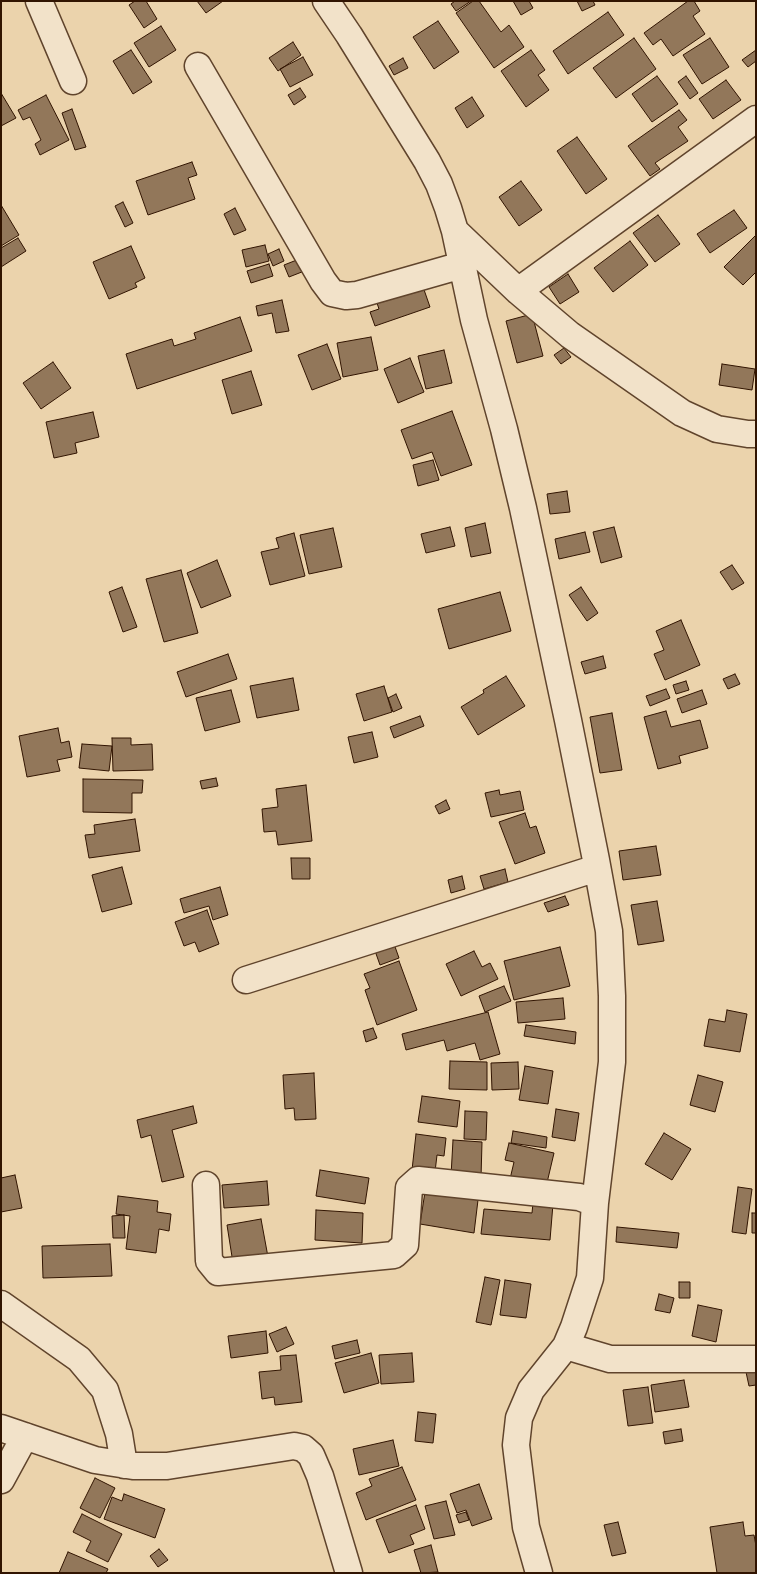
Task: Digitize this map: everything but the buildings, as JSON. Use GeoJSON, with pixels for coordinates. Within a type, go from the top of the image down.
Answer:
{"type":"FeatureCollection","features":[{"type":"Feature","properties":{"kind":"street"},"geometry":{"type":"LineString","coordinates":[[39,1],[73,81]]}},
{"type":"Feature","properties":{"kind":"street"},"geometry":{"type":"LineString","coordinates":[[326,1],[427,161],[442,192],[455,231],[474,320],[504,429],[523,508],[572,739],[609,931],[612,996],[612,1062],[595,1203],[590,1278],[566,1346],[531,1390],[519,1418],[516,1446],[526,1527],[539,1573]]}},
{"type":"Feature","properties":{"kind":"street"},"geometry":{"type":"LineString","coordinates":[[198,66],[322,281],[332,293],[346,296],[357,295],[462,264]]}},
{"type":"Feature","properties":{"kind":"street"},"geometry":{"type":"LineString","coordinates":[[518,291],[756,119]]}},
{"type":"Feature","properties":{"kind":"street"},"geometry":{"type":"LineString","coordinates":[[455,231],[518,291],[570,335],[682,413],[717,429],[756,434]]}},
{"type":"Feature","properties":{"kind":"street"},"geometry":{"type":"LineString","coordinates":[[246,980],[597,868]]}},
{"type":"Feature","properties":{"kind":"street"},"geometry":{"type":"LineString","coordinates":[[206,1185],[209,1261],[218,1272],[394,1255],[405,1245],[409,1188],[418,1180],[579,1197],[595,1203]]}},
{"type":"Feature","properties":{"kind":"street"},"geometry":{"type":"LineString","coordinates":[[1,1304],[79,1359],[105,1390],[119,1434],[124,1464]]}},
{"type":"Feature","properties":{"kind":"street"},"geometry":{"type":"LineString","coordinates":[[566,1346],[610,1359],[756,1360]]}},
{"type":"Feature","properties":{"kind":"street"},"geometry":{"type":"LineString","coordinates":[[1,1480],[13,1432],[95,1460],[133,1466],[167,1466],[294,1446],[303,1448],[311,1455],[320,1476],[349,1573]]}}]}
